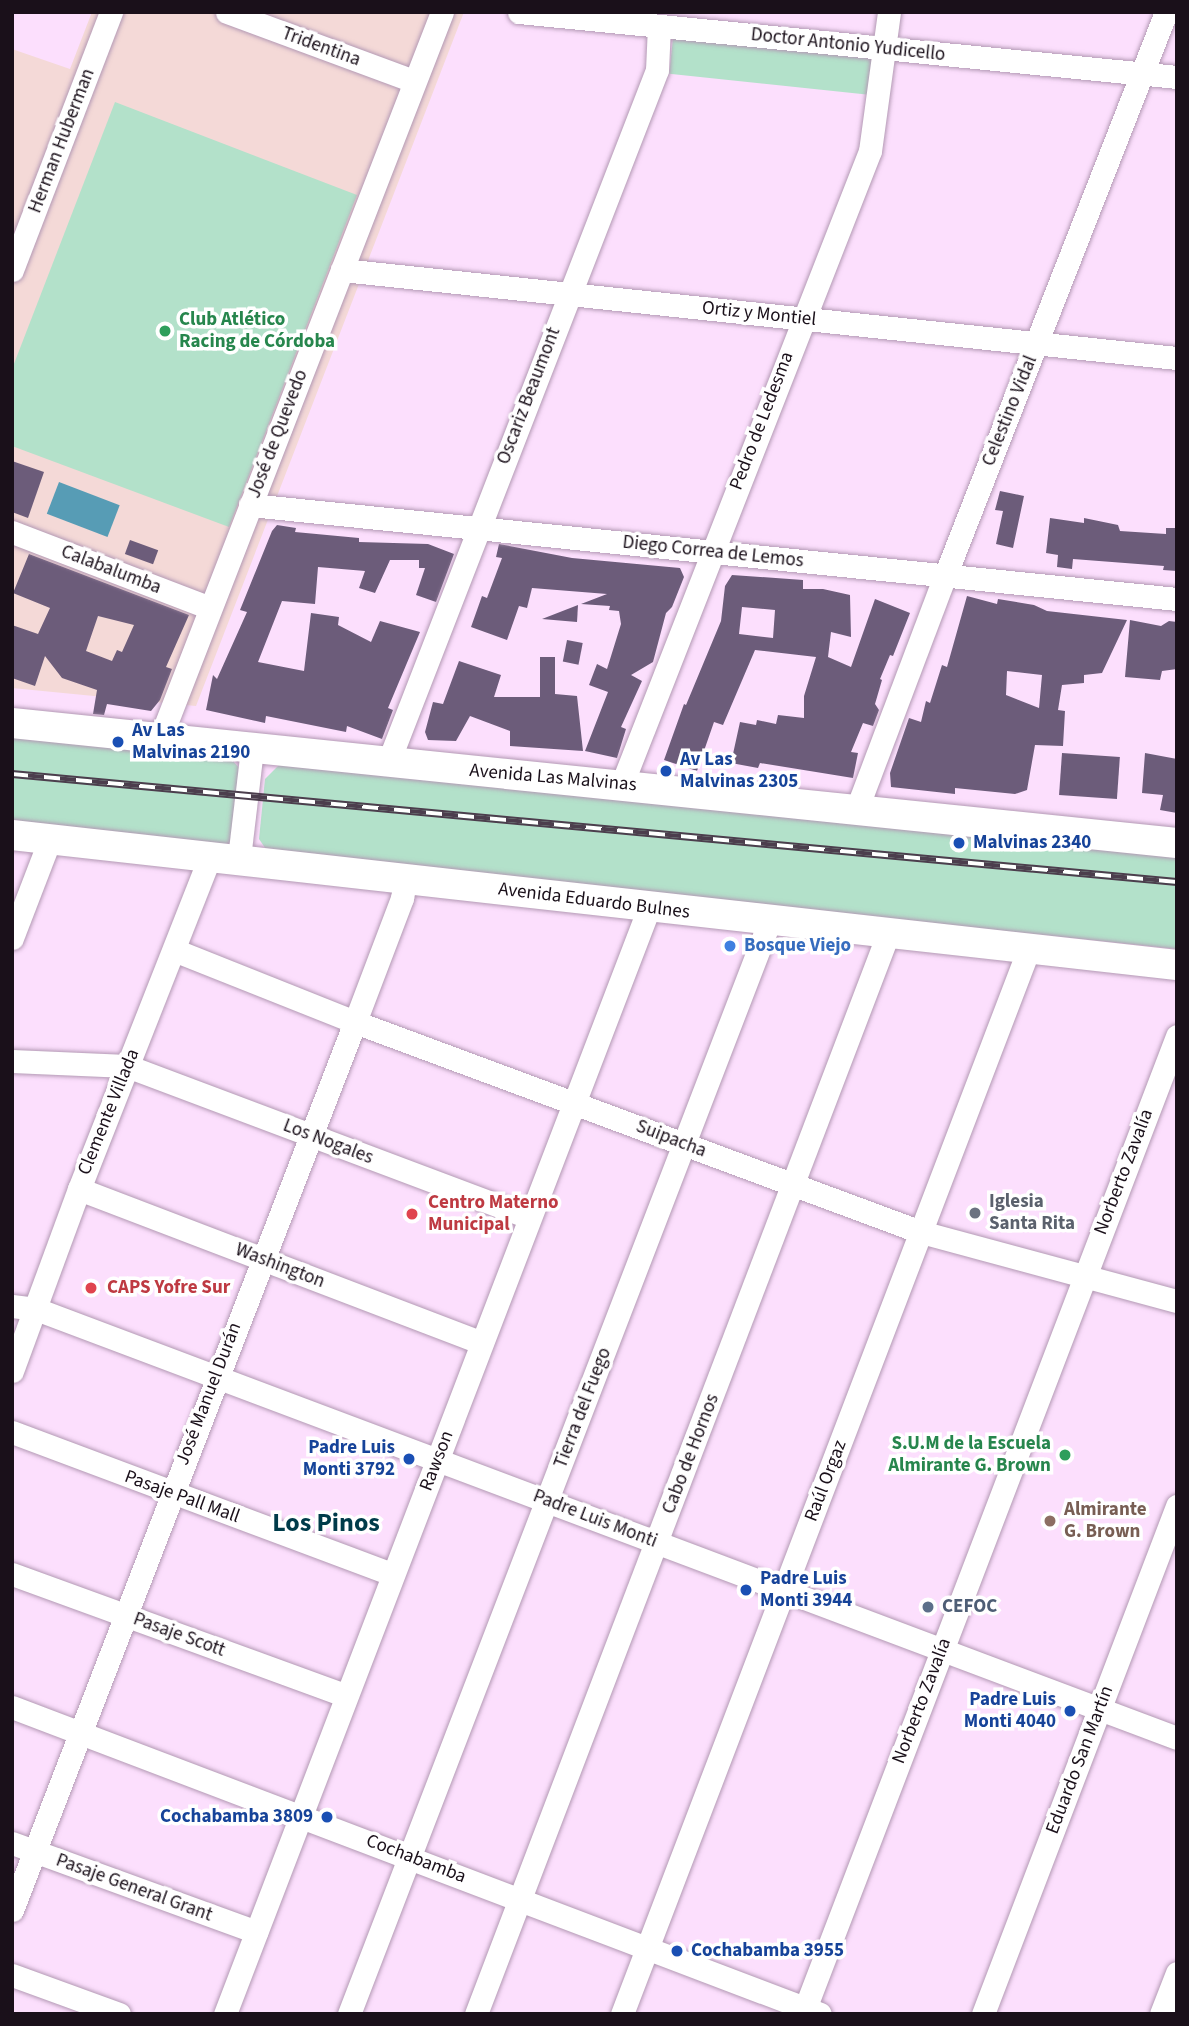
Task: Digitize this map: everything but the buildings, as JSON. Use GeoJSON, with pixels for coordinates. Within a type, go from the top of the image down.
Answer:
{"type":"FeatureCollection","features":[{"type":"Feature","properties":{"kind":"main road","name":"Avenida Las Malvinas"},"geometry":{"type":"LineString","coordinates":[[12,723],[1177,843]]}},
{"type":"Feature","properties":{"kind":"main road","name":"Avenida Eduardo Bulnes"},"geometry":{"type":"LineString","coordinates":[[12,835],[1177,965]]}},
{"type":"Feature","properties":{"kind":"street","name":"Herman Huberman"},"geometry":{"type":"LineString","coordinates":[[12,270],[19,233],[111,12]]}},
{"type":"Feature","properties":{"kind":"street","name":"Tridentina"},"geometry":{"type":"LineString","coordinates":[[227,12],[414,81]]}},
{"type":"Feature","properties":{"kind":"street","name":"José de Quevedo"},"geometry":{"type":"LineString","coordinates":[[160,739],[442,12]]}},
{"type":"Feature","properties":{"kind":"street","name":"Doctor Antonio Yudicello"},"geometry":{"type":"LineString","coordinates":[[519,12],[1177,77]]}},
{"type":"Feature","properties":{"kind":"street","name":"Pedro de Ledesma"},"geometry":{"type":"LineString","coordinates":[[622,785],[802,318],[870,151],[889,12]]}},
{"type":"Feature","properties":{"kind":"street","name":"Celestino Vidal"},"geometry":{"type":"LineString","coordinates":[[856,811],[1166,12]]}},
{"type":"Feature","properties":{"kind":"street","name":"Oscariz Beaumont"},"geometry":{"type":"LineString","coordinates":[[388,763],[657,70],[659,26]]}},
{"type":"Feature","properties":{"kind":"street","name":"Ortiz y Montiel"},"geometry":{"type":"LineString","coordinates":[[342,270],[1177,358]]}},
{"type":"Feature","properties":{"kind":"street","name":"Diego Correa de Lemos"},"geometry":{"type":"LineString","coordinates":[[250,505],[1177,599]]}},
{"type":"Feature","properties":{"kind":"street","name":"Calabalumba"},"geometry":{"type":"LineString","coordinates":[[12,532],[210,608]]}},
{"type":"Feature","properties":{"kind":"street","name":"Clemente Villada"},"geometry":{"type":"LineString","coordinates":[[12,1371],[79,1189],[174,950],[225,857],[252,749]]}},
{"type":"Feature","properties":{"kind":"street"},"geometry":{"type":"LineString","coordinates":[[12,938],[50,839]]}},
{"type":"Feature","properties":{"kind":"street","name":"José Manuel Durán"},"geometry":{"type":"LineString","coordinates":[[12,1910],[23,1847],[79,1731],[355,1022],[402,898],[406,878]]}},
{"type":"Feature","properties":{"kind":"street","name":"Rawson"},"geometry":{"type":"LineString","coordinates":[[225,2014],[345,1695],[649,908]]}},
{"type":"Feature","properties":{"kind":"street","name":"Tierra del Fuego"},"geometry":{"type":"LineString","coordinates":[[349,2014],[770,920]]}},
{"type":"Feature","properties":{"kind":"street","name":"Cabo de Hornos"},"geometry":{"type":"LineString","coordinates":[[475,2014],[658,1543],[888,933]]}},
{"type":"Feature","properties":{"kind":"street","name":"Raúl Orgaz"},"geometry":{"type":"LineString","coordinates":[[622,2014],[1029,948]]}},
{"type":"Feature","properties":{"kind":"street","name":"Suipacha"},"geometry":{"type":"LineString","coordinates":[[174,950],[355,1022],[920,1232],[1177,1301]]}},
{"type":"Feature","properties":{"kind":"street","name":"Norberto Zavalía"},"geometry":{"type":"LineString","coordinates":[[809,2012],[1083,1276],[1177,1036]]}},
{"type":"Feature","properties":{"kind":"street"},"geometry":{"type":"LineString","coordinates":[[12,1061],[127,1066]]}},
{"type":"Feature","properties":{"kind":"street","name":"Los Nogales"},"geometry":{"type":"LineString","coordinates":[[127,1066],[529,1217]]}},
{"type":"Feature","properties":{"kind":"street","name":"Washington"},"geometry":{"type":"LineString","coordinates":[[79,1189],[482,1343]]}},
{"type":"Feature","properties":{"kind":"street","name":"Padre Luis Monti"},"geometry":{"type":"LineString","coordinates":[[12,1306],[36,1309],[1177,1738]]}},
{"type":"Feature","properties":{"kind":"street","name":"Pasaje Pall Mall"},"geometry":{"type":"LineString","coordinates":[[12,1432],[392,1574]]}},
{"type":"Feature","properties":{"kind":"street","name":"Eduardo San Martín"},"geometry":{"type":"LineString","coordinates":[[983,2014],[1177,1506]]}},
{"type":"Feature","properties":{"kind":"street","name":"Pasaje Scott"},"geometry":{"type":"LineString","coordinates":[[12,1574],[345,1695]]}},
{"type":"Feature","properties":{"kind":"street","name":"Cochabamba"},"geometry":{"type":"LineString","coordinates":[[12,1707],[408,1856],[809,2012]]}},
{"type":"Feature","properties":{"kind":"street","name":"Pasaje General Grant"},"geometry":{"type":"LineString","coordinates":[[23,1847],[256,1932]]}},
{"type":"Feature","properties":{"kind":"street"},"geometry":{"type":"LineString","coordinates":[[1161,2014],[1177,1973]]}},
{"type":"Feature","properties":{"kind":"street"},"geometry":{"type":"LineString","coordinates":[[12,1975],[119,2014]]}},
{"type":"Feature","properties":{"kind":"shaded area"},"geometry":{"type":"Polygon","coordinates":[[[92,12],[464,12],[196,706],[12,688],[12,49],[70,69],[92,12]]]}},
{"type":"Feature","properties":{"kind":"green space"},"geometry":{"type":"Polygon","coordinates":[[[673,38],[875,59],[871,95],[669,74],[673,38]]]}},
{"type":"Feature","properties":{"kind":"green space","name":"Club Atlético Racing de Córdoba"},"geometry":{"type":"Polygon","coordinates":[[[115,102],[357,195],[229,527],[12,446],[12,369],[115,102]]]}},
{"type":"Feature","properties":{"kind":"green space"},"geometry":{"type":"Polygon","coordinates":[[[12,737],[232,760],[243,772],[235,841],[212,851],[12,830],[12,737]]]}},
{"type":"Feature","properties":{"kind":"green space"},"geometry":{"type":"Polygon","coordinates":[[[279,765],[1177,853],[1177,949],[270,855],[259,839],[265,779],[279,765]]]}},
{"type":"Feature","properties":{"kind":"water"},"geometry":{"type":"Polygon","coordinates":[[[59,482],[120,505],[107,537],[47,514],[59,482]]]}},
{"type":"Feature","properties":{"kind":"railway"},"geometry":{"type":"LineString","coordinates":[[12,774],[1177,882]]}},
{"type":"Feature","properties":{"kind":"place","name":"Club Atlético Racing de Córdoba"},"geometry":{"type":"Point","coordinates":[165,331]}},
{"type":"Feature","properties":{"kind":"place","name":"Av Las Malvinas 2190"},"geometry":{"type":"Point","coordinates":[118,742]}},
{"type":"Feature","properties":{"kind":"place","name":"Av Las Malvinas 2305"},"geometry":{"type":"Point","coordinates":[666,771]}},
{"type":"Feature","properties":{"kind":"place","name":"Malvinas 2340"},"geometry":{"type":"Point","coordinates":[959,843]}},
{"type":"Feature","properties":{"kind":"place","name":"Bosque Viejo"},"geometry":{"type":"Point","coordinates":[730,946]}},
{"type":"Feature","properties":{"kind":"place","name":"Iglesia Santa Rita"},"geometry":{"type":"Point","coordinates":[975,1213]}},
{"type":"Feature","properties":{"kind":"place","name":"Centro Materno Municipal"},"geometry":{"type":"Point","coordinates":[412,1214]}},
{"type":"Feature","properties":{"kind":"place","name":"CAPS Yofre Sur"},"geometry":{"type":"Point","coordinates":[91,1288]}},
{"type":"Feature","properties":{"kind":"place","name":"S.U.M de la Escuela Almirante G. Brown"},"geometry":{"type":"Point","coordinates":[1065,1455]}},
{"type":"Feature","properties":{"kind":"place","name":"Padre Luis Monti 3792"},"geometry":{"type":"Point","coordinates":[409,1459]}},
{"type":"Feature","properties":{"kind":"place","name":"Almirante G. Brown"},"geometry":{"type":"Point","coordinates":[1050,1521]}},
{"type":"Feature","properties":{"kind":"place","name":"Padre Luis Monti 3944"},"geometry":{"type":"Point","coordinates":[746,1590]}},
{"type":"Feature","properties":{"kind":"place","name":"CEFOC"},"geometry":{"type":"Point","coordinates":[928,1607]}},
{"type":"Feature","properties":{"kind":"place","name":"Padre Luis Monti 4040"},"geometry":{"type":"Point","coordinates":[1070,1711]}},
{"type":"Feature","properties":{"kind":"place","name":"Cochabamba 3809"},"geometry":{"type":"Point","coordinates":[327,1817]}},
{"type":"Feature","properties":{"kind":"place","name":"Cochabamba 3955"},"geometry":{"type":"Point","coordinates":[677,1951]}},
{"type":"Feature","properties":{"kind":"district","name":"Los Pinos"},"geometry":{"type":"Point","coordinates":[326,1523]}}]}
